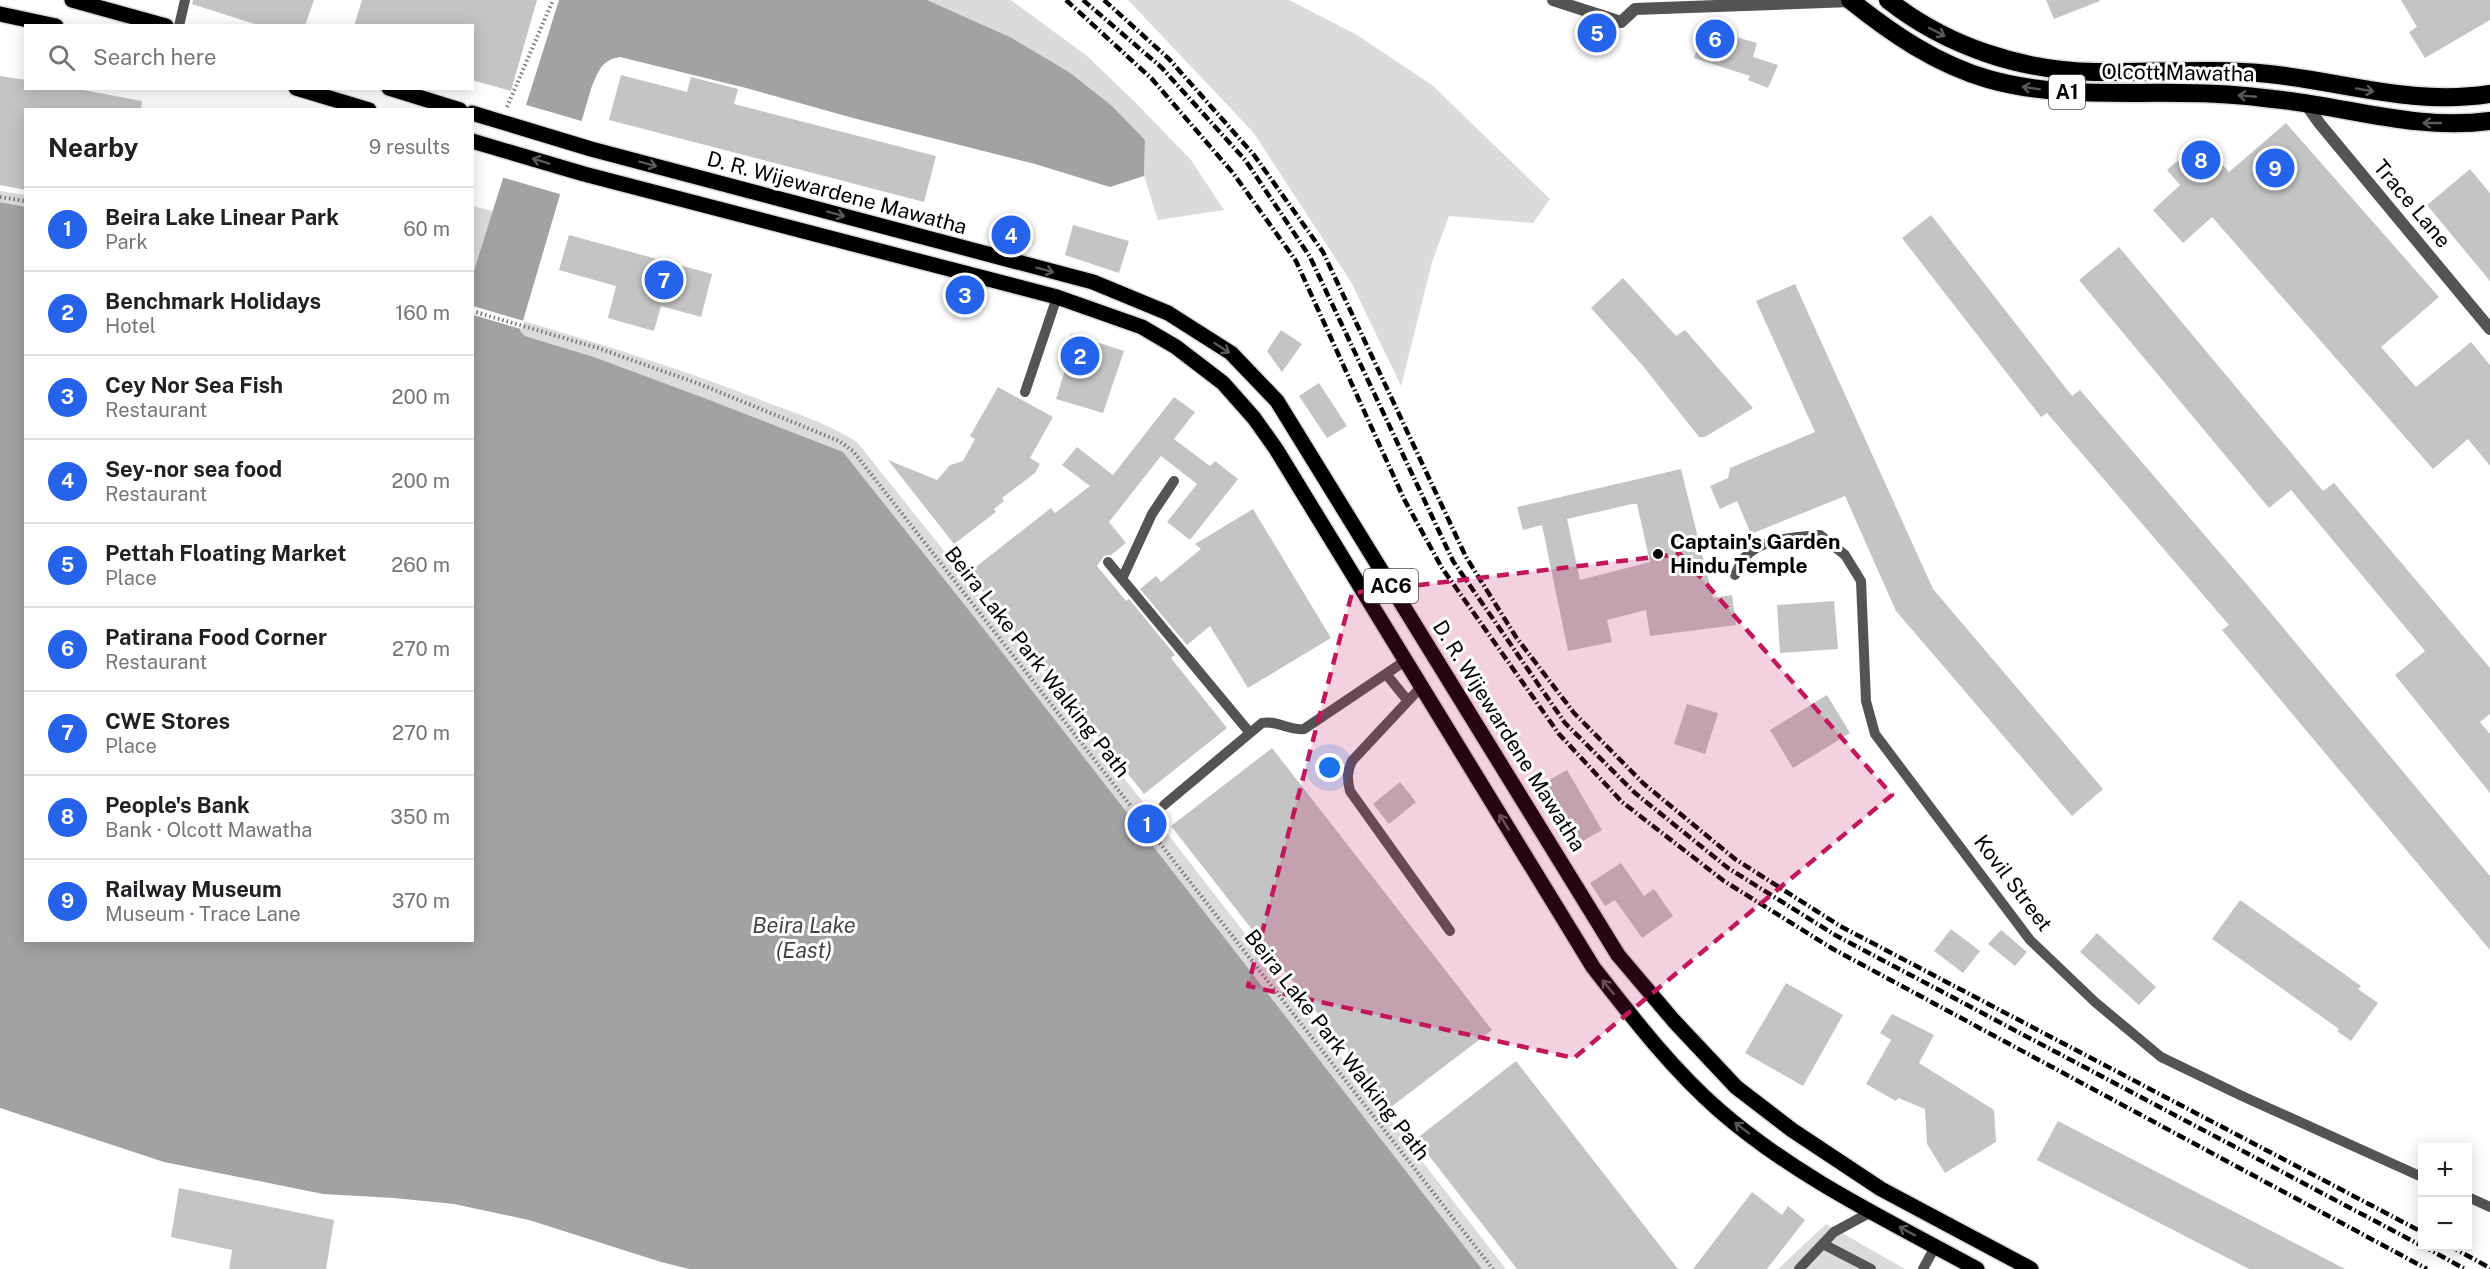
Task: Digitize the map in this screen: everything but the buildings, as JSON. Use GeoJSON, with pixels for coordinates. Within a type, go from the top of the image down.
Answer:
{"type":"FeatureCollection","features":[{"type":"Feature","properties":{"kind":"highway","name":"Olcott Mawatha"},"geometry":{"type":"LineString","coordinates":[[1850,0],[1900,37],[1944,62],[2013,85],[2088,93],[2211,94],[2305,103],[2414,123],[2490,121]]}},
{"type":"Feature","properties":{"kind":"highway","name":"Olcott Mawatha"},"geometry":{"type":"LineString","coordinates":[[1888,0],[1918,21],[1962,44],[2035,65],[2095,72],[2233,71],[2421,98],[2455,98],[2490,94]]}},
{"type":"Feature","properties":{"kind":"highway"},"geometry":{"type":"LineString","coordinates":[[2305,103],[2308,80]]}},
{"type":"Feature","properties":{"kind":"main road"},"geometry":{"type":"LineString","coordinates":[[72,0],[159,24]]}},
{"type":"Feature","properties":{"kind":"main road"},"geometry":{"type":"LineString","coordinates":[[0,14],[47,24]]}},
{"type":"Feature","properties":{"kind":"main road"},"geometry":{"type":"LineString","coordinates":[[303,90],[362,108]]}},
{"type":"Feature","properties":{"kind":"main road"},"geometry":{"type":"LineString","coordinates":[[395,90],[454,108]]}},
{"type":"Feature","properties":{"kind":"main road","name":"D. R. Wijewardene Mawatha"},"geometry":{"type":"LineString","coordinates":[[474,114],[591,149],[1093,282],[1168,313],[1231,353],[1277,401],[1618,955],[1674,1021],[1736,1087],[1843,1166],[1881,1189],[2031,1269]]}},
{"type":"Feature","properties":{"kind":"main road","name":"D. R. Wijewardene Mawatha"},"geometry":{"type":"LineString","coordinates":[[474,142],[584,174],[1057,297],[1142,327],[1176,346],[1223,383],[1254,418],[1276,448],[1593,967],[1653,1042],[1720,1111],[1782,1157],[1871,1212],[1977,1269]]}},
{"type":"Feature","properties":{"kind":"street"},"geometry":{"type":"LineString","coordinates":[[1553,0],[1621,22],[1635,9],[1850,0]]}},
{"type":"Feature","properties":{"kind":"street","name":"Trace Lane"},"geometry":{"type":"LineString","coordinates":[[2305,103],[2490,329]]}},
{"type":"Feature","properties":{"kind":"lane"},"geometry":{"type":"LineString","coordinates":[[179,24],[185,0]]}},
{"type":"Feature","properties":{"kind":"lane"},"geometry":{"type":"LineString","coordinates":[[1025,392],[1057,297]]}},
{"type":"Feature","properties":{"kind":"lane"},"geometry":{"type":"LineString","coordinates":[[1122,579],[1152,514],[1174,481]]}},
{"type":"Feature","properties":{"kind":"lane","name":"Kovil Street"},"geometry":{"type":"LineString","coordinates":[[1735,575],[1744,558],[1768,543],[1794,537],[1821,536],[1845,555],[1861,581],[1866,701],[1875,734],[2030,940],[2095,1002],[2161,1057],[2418,1175]]}},
{"type":"Feature","properties":{"kind":"lane"},"geometry":{"type":"LineString","coordinates":[[1108,562],[1250,733]]}},
{"type":"Feature","properties":{"kind":"lane"},"geometry":{"type":"LineString","coordinates":[[1164,805],[1262,723],[1270,722],[1288,729],[1304,729],[1405,661]]}},
{"type":"Feature","properties":{"kind":"lane"},"geometry":{"type":"LineString","coordinates":[[1386,674],[1408,701]]}},
{"type":"Feature","properties":{"kind":"lane"},"geometry":{"type":"LineString","coordinates":[[1422,686],[1353,761],[1348,769],[1347,780],[1350,791],[1450,931]]}},
{"type":"Feature","properties":{"kind":"lane"},"geometry":{"type":"LineString","coordinates":[[2472,1199],[2490,1207]]}},
{"type":"Feature","properties":{"kind":"lane"},"geometry":{"type":"LineString","coordinates":[[1799,1269],[1834,1232],[1871,1212]]}},
{"type":"Feature","properties":{"kind":"lane"},"geometry":{"type":"LineString","coordinates":[[1823,1244],[1871,1269]]}},
{"type":"Feature","properties":{"kind":"lane"},"geometry":{"type":"LineString","coordinates":[[1923,1269],[1935,1247]]}},
{"type":"Feature","properties":{"kind":"path"},"geometry":{"type":"LineString","coordinates":[[503,122],[553,0]]}},
{"type":"Feature","properties":{"kind":"path"},"geometry":{"type":"LineString","coordinates":[[0,196],[24,201]]}},
{"type":"Feature","properties":{"kind":"path","name":"Beira Lake Park Walking Path"},"geometry":{"type":"LineString","coordinates":[[474,312],[598,348],[702,386],[839,441],[853,451],[1493,1269]]}},
{"type":"Feature","properties":{"kind":"highlighted area"},"geometry":{"type":"Polygon","coordinates":[[[1680,554],[1892,795],[1574,1058],[1248,986],[1352,593],[1680,554]]]}},
{"type":"Feature","properties":{"kind":"shaded area"},"geometry":{"type":"Polygon","coordinates":[[[927,0],[1011,0],[1087,56],[1136,103],[1191,160],[1224,210],[1158,220],[1144,176],[1145,140],[1069,72],[1010,37],[927,0]]]}},
{"type":"Feature","properties":{"kind":"shaded area"},"geometry":{"type":"Polygon","coordinates":[[[1128,0],[1289,0],[1357,35],[1432,85],[1550,199],[1533,223],[1449,216],[1432,262],[1401,386],[1351,282],[1253,132],[1128,0]]]}},
{"type":"Feature","properties":{"kind":"shaded area"},"geometry":{"type":"Polygon","coordinates":[[[0,191],[24,195],[24,207],[0,202],[0,191]]]}},
{"type":"Feature","properties":{"kind":"shaded area"},"geometry":{"type":"Polygon","coordinates":[[[474,206],[493,211],[474,271],[474,206]]]}},
{"type":"Feature","properties":{"kind":"shaded area"},"geometry":{"type":"Polygon","coordinates":[[[474,307],[686,372],[808,418],[857,442],[1065,702],[1506,1269],[1482,1269],[854,466],[699,396],[594,357],[525,336],[474,307]]]}},
{"type":"Feature","properties":{"kind":"shaded area"},"geometry":{"type":"Polygon","coordinates":[[[1826,1224],[1837,1230],[1905,1269],[1778,1269],[1826,1224]]]}},
{"type":"Feature","properties":{"kind":"water","name":"Beira Lake (East)"},"geometry":{"type":"Polygon","coordinates":[[[559,0],[927,0],[1010,37],[1069,72],[1112,106],[1145,140],[1144,176],[1110,187],[1035,164],[853,118],[746,88],[620,57],[608,61],[601,68],[591,89],[520,331],[525,336],[594,357],[843,452],[1002,652],[1482,1269],[689,1269],[529,1220],[454,1204],[323,1194],[164,1162],[0,1108],[0,202],[24,207],[24,942],[474,942],[474,271],[559,0]]]}},
{"type":"Feature","properties":{"kind":"pier"},"geometry":{"type":"Polygon","coordinates":[[[523,104],[585,122],[563,195],[501,177],[523,104]]]}},
{"type":"Feature","properties":{"kind":"pier"},"geometry":{"type":"Polygon","coordinates":[[[474,306],[524,321],[521,329],[474,315],[474,306]]]}},
{"type":"Feature","properties":{"kind":"railway"},"geometry":{"type":"LineString","coordinates":[[1066,0],[1152,79],[1233,173],[1296,261],[1404,499],[1442,568],[1559,734],[1622,802],[1724,881],[1833,949],[2427,1269]]}},
{"type":"Feature","properties":{"kind":"railway"},"geometry":{"type":"LineString","coordinates":[[1083,0],[1161,67],[1246,161],[1310,257],[1453,561],[1565,723],[1635,793],[1728,868],[1835,935],[2418,1244]]}},
{"type":"Feature","properties":{"kind":"railway"},"geometry":{"type":"LineString","coordinates":[[1104,0],[1169,59],[1254,155],[1323,252],[1466,557],[1516,637],[1574,713],[1644,784],[1735,859],[1840,926],[2418,1230]]}},
{"type":"Feature","properties":{"kind":"railway"},"geometry":{"type":"LineString","coordinates":[[2432,1251],[2465,1269]]}},
{"type":"Feature","properties":{"kind":"railway"},"geometry":{"type":"LineString","coordinates":[[2459,1251],[2490,1268]]}},
{"type":"Feature","properties":{"kind":"place","name":"Pettah Floating Market"},"geometry":{"type":"Point","coordinates":[1597,33]}},
{"type":"Feature","properties":{"kind":"place","name":"Patirana Food Corner"},"geometry":{"type":"Point","coordinates":[1715,39]}},
{"type":"Feature","properties":{"kind":"place","name":"People's Bank"},"geometry":{"type":"Point","coordinates":[2201,160]}},
{"type":"Feature","properties":{"kind":"place","name":"Railway Museum"},"geometry":{"type":"Point","coordinates":[2275,168]}},
{"type":"Feature","properties":{"kind":"place","name":"Sey-nor sea food"},"geometry":{"type":"Point","coordinates":[1011,235]}},
{"type":"Feature","properties":{"kind":"place","name":"CWE Stores"},"geometry":{"type":"Point","coordinates":[664,280]}},
{"type":"Feature","properties":{"kind":"place","name":"Cey Nor Sea Fish"},"geometry":{"type":"Point","coordinates":[965,295]}},
{"type":"Feature","properties":{"kind":"place","name":"Benchmark Holidays"},"geometry":{"type":"Point","coordinates":[1080,356]}},
{"type":"Feature","properties":{"kind":"place","name":"Captain's Garden Hindu Temple"},"geometry":{"type":"Point","coordinates":[1658,554]}},
{"type":"Feature","properties":{"kind":"place","name":"Beira Lake Linear Park"},"geometry":{"type":"Point","coordinates":[1147,824]}}]}
